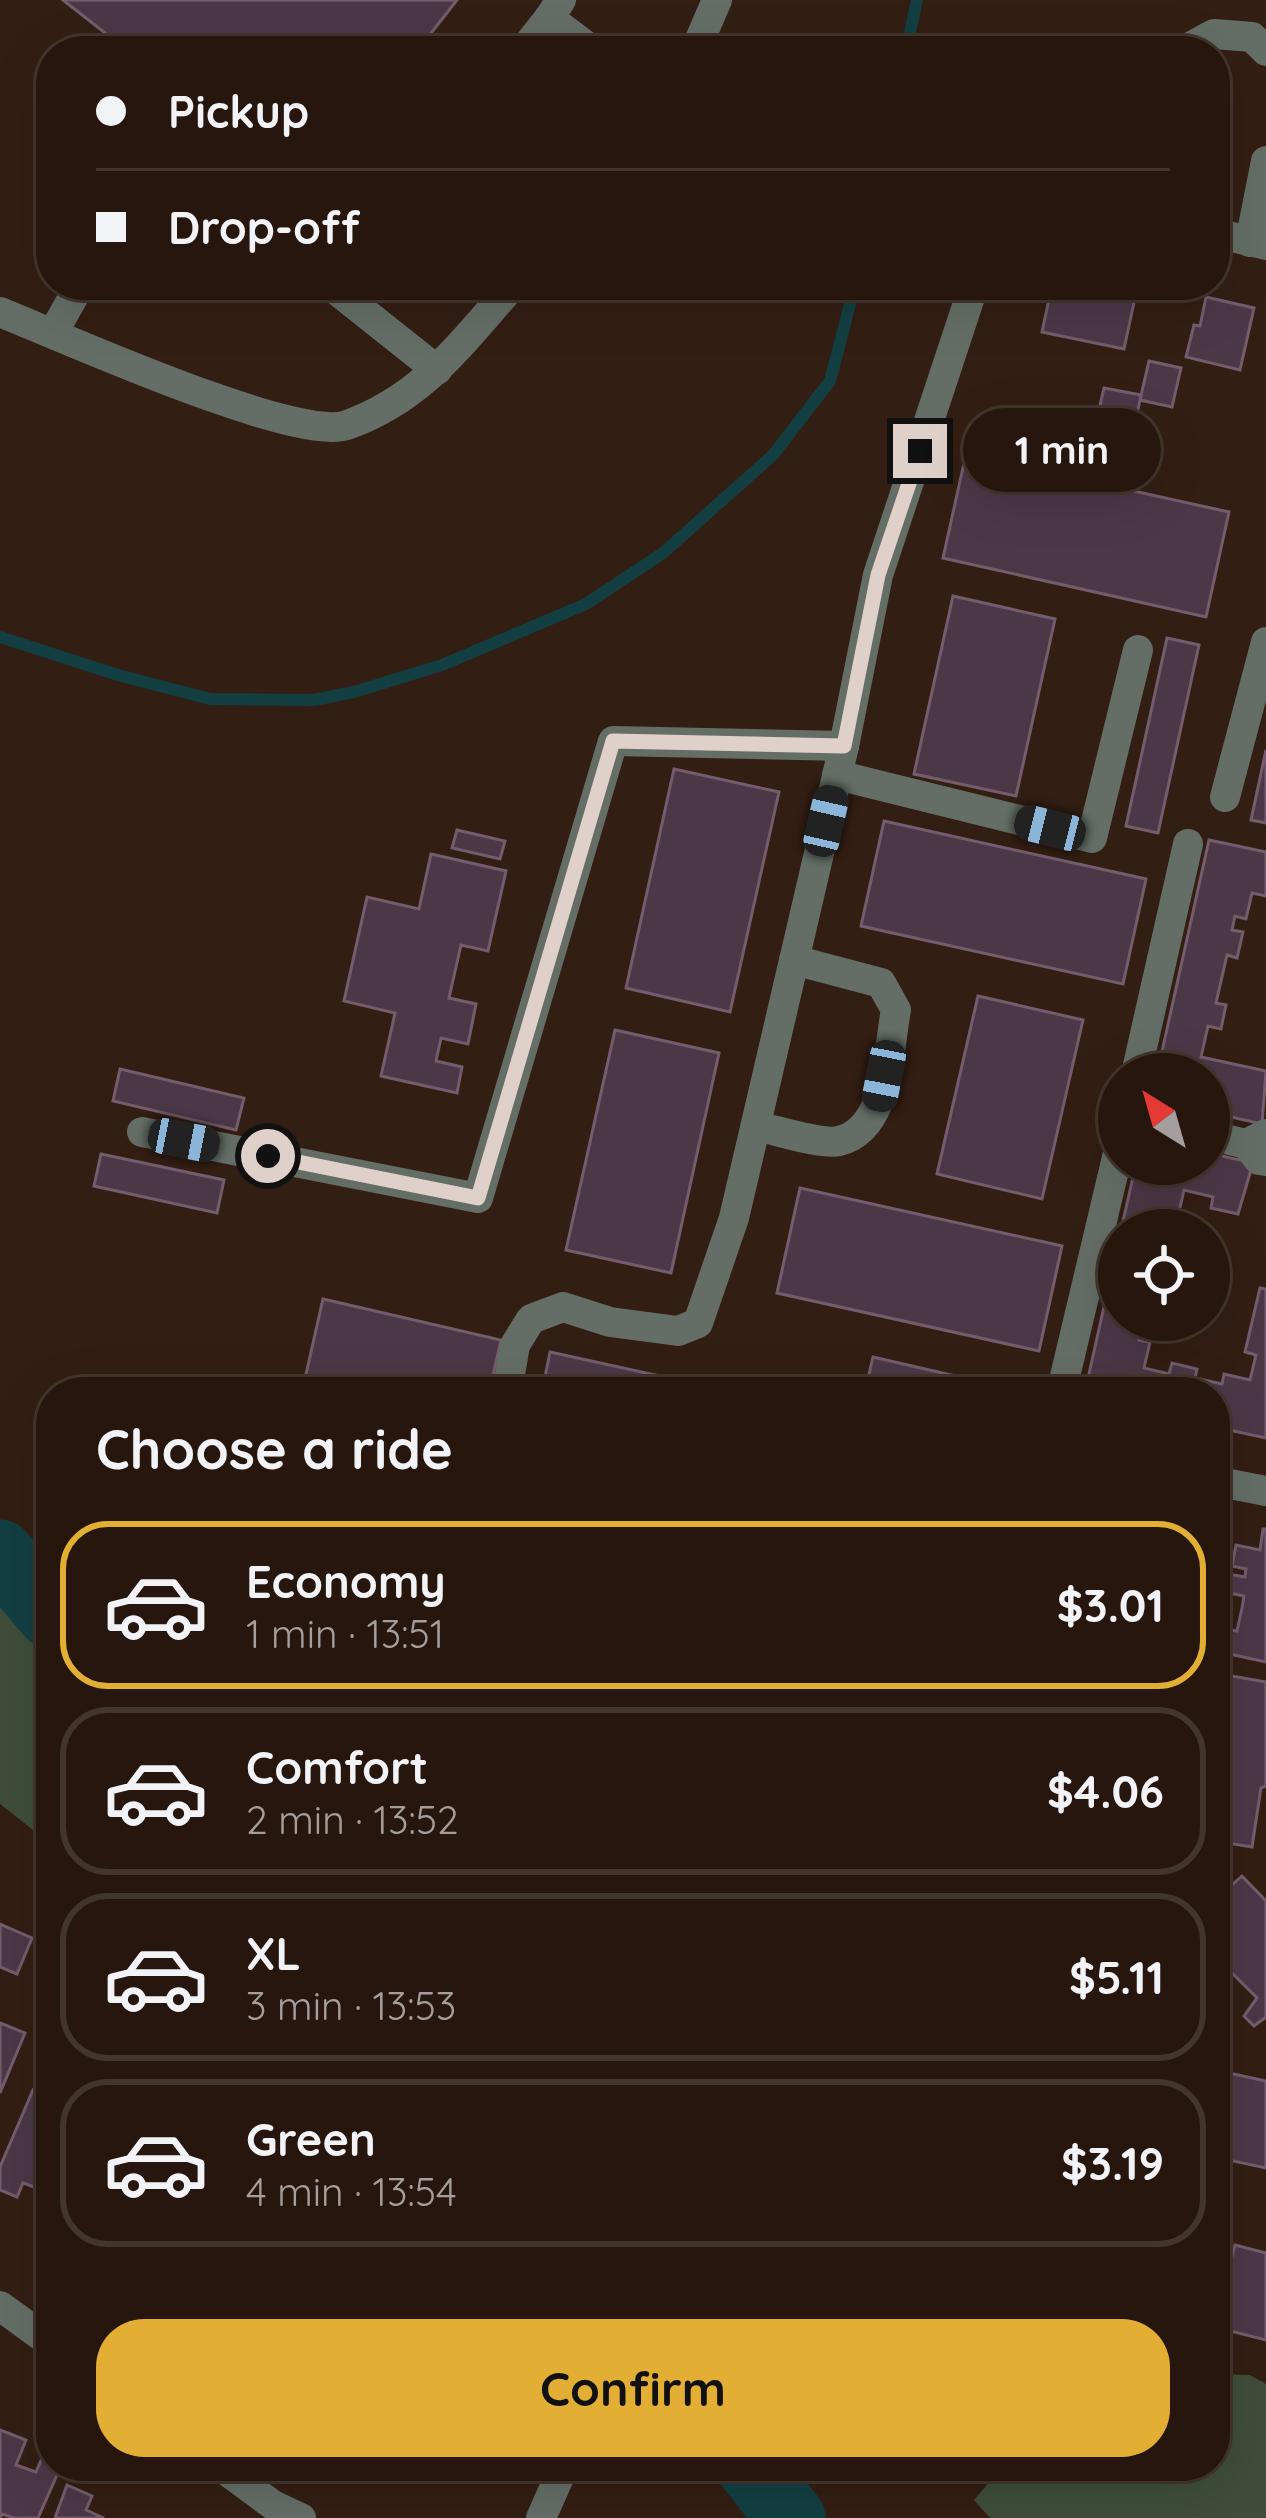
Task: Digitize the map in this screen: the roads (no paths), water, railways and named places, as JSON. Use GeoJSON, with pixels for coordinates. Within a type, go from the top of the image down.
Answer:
{"type":"FeatureCollection","features":[{"type":"Feature","properties":{"kind":"street"},"geometry":{"type":"LineString","coordinates":[[701,36],[717,0]]}},
{"type":"Feature","properties":{"kind":"street"},"geometry":{"type":"LineString","coordinates":[[534,36],[555,9],[579,36]]}},
{"type":"Feature","properties":{"kind":"street"},"geometry":{"type":"LineString","coordinates":[[1210,36],[1252,37],[1266,51]]}},
{"type":"Feature","properties":{"kind":"street"},"geometry":{"type":"LineString","coordinates":[[1258,243],[1266,161]]}},
{"type":"Feature","properties":{"kind":"street"},"geometry":{"type":"LineString","coordinates":[[53,333],[72,300]]}},
{"type":"Feature","properties":{"kind":"street"},"geometry":{"type":"LineString","coordinates":[[353,300],[437,370]]}},
{"type":"Feature","properties":{"kind":"street"},"geometry":{"type":"LineString","coordinates":[[0,312],[255,414],[342,428],[423,386],[500,300]]}},
{"type":"Feature","properties":{"kind":"street"},"geometry":{"type":"LineString","coordinates":[[510,1377],[515,1345],[531,1319],[563,1307],[610,1322],[678,1331],[698,1323],[734,1218],[878,575],[969,300]]}},
{"type":"Feature","properties":{"kind":"street"},"geometry":{"type":"LineString","coordinates":[[1225,797],[1266,642]]}},
{"type":"Feature","properties":{"kind":"street"},"geometry":{"type":"LineString","coordinates":[[142,1132],[478,1198],[613,741],[840,760],[1092,838],[1138,650]]}},
{"type":"Feature","properties":{"kind":"street"},"geometry":{"type":"LineString","coordinates":[[1141,1053],[1188,844]]}},
{"type":"Feature","properties":{"kind":"street"},"geometry":{"type":"LineString","coordinates":[[756,1126],[836,1142],[858,1132],[877,1109],[896,1010],[889,997],[881,983],[794,960]]}},
{"type":"Feature","properties":{"kind":"street"},"geometry":{"type":"LineString","coordinates":[[1066,1377],[1111,1185]]}},
{"type":"Feature","properties":{"kind":"street"},"geometry":{"type":"LineString","coordinates":[[1230,1484],[1266,1491]]}},
{"type":"Feature","properties":{"kind":"street"},"geometry":{"type":"LineString","coordinates":[[0,2306],[36,2332]]}},
{"type":"Feature","properties":{"kind":"street"},"geometry":{"type":"LineString","coordinates":[[241,2481],[301,2518]]}},
{"type":"Feature","properties":{"kind":"street"},"geometry":{"type":"LineString","coordinates":[[541,2518],[557,2481]]}},
{"type":"Feature","properties":{"kind":"waterway"},"geometry":{"type":"LineString","coordinates":[[909,36],[917,0]]}},
{"type":"Feature","properties":{"kind":"waterway"},"geometry":{"type":"LineString","coordinates":[[0,637],[210,699],[314,700],[442,665],[586,604],[663,553],[773,455],[830,381],[851,300]]}},
{"type":"Feature","properties":{"kind":"waterway"},"geometry":{"type":"LineString","coordinates":[[0,1554],[36,1596]]}},
{"type":"Feature","properties":{"kind":"waterway"},"geometry":{"type":"LineString","coordinates":[[762,2481],[791,2518]]}}]}
